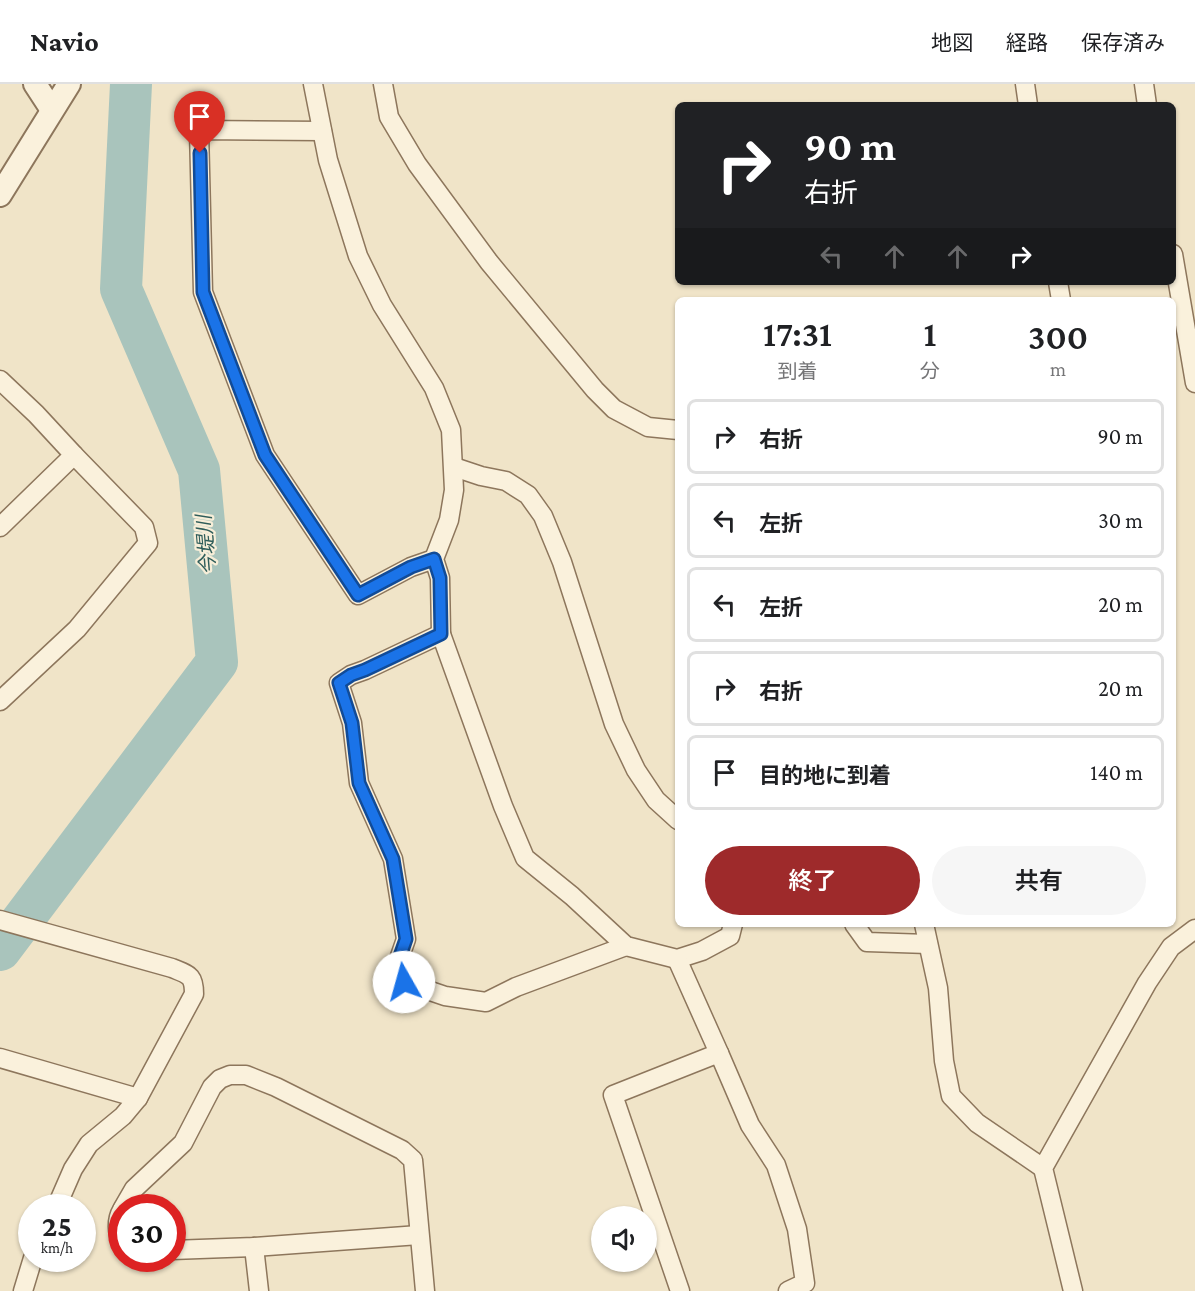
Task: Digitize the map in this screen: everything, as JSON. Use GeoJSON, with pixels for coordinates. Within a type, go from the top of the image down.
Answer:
{"type":"FeatureCollection","features":[{"type":"Feature","properties":{"kind":"street"},"geometry":{"type":"LineString","coordinates":[[35,84],[52,110]]}},
{"type":"Feature","properties":{"kind":"street"},"geometry":{"type":"LineString","coordinates":[[0,195],[69,84]]}},
{"type":"Feature","properties":{"kind":"street"},"geometry":{"type":"LineString","coordinates":[[313,84],[328,160],[358,256],[382,305],[434,388],[451,430],[454,490],[449,520],[434,559],[440,578],[441,634],[503,806],[525,858],[573,896],[626,946],[677,959],[702,951],[730,936],[732,927]]}},
{"type":"Feature","properties":{"kind":"street"},"geometry":{"type":"LineString","coordinates":[[383,84],[389,117],[417,164],[489,262],[595,390],[614,410],[648,427],[675,430]]}},
{"type":"Feature","properties":{"kind":"street"},"geometry":{"type":"LineString","coordinates":[[1025,84],[1028,102]]}},
{"type":"Feature","properties":{"kind":"street"},"geometry":{"type":"LineString","coordinates":[[1144,84],[1147,102]]}},
{"type":"Feature","properties":{"kind":"street"},"geometry":{"type":"LineString","coordinates":[[322,131],[199,130],[203,292],[265,455],[358,595],[411,567],[434,559]]}},
{"type":"Feature","properties":{"kind":"street"},"geometry":{"type":"LineString","coordinates":[[1176,272],[1195,383]]}},
{"type":"Feature","properties":{"kind":"street"},"geometry":{"type":"LineString","coordinates":[[0,380],[36,414],[144,527],[148,543],[77,629],[0,701]]}},
{"type":"Feature","properties":{"kind":"street"},"geometry":{"type":"LineString","coordinates":[[0,527],[74,455]]}},
{"type":"Feature","properties":{"kind":"street"},"geometry":{"type":"LineString","coordinates":[[454,466],[481,476],[506,481],[528,495],[543,516],[562,562],[614,724],[636,770],[656,800],[675,817]]}},
{"type":"Feature","properties":{"kind":"street"},"geometry":{"type":"LineString","coordinates":[[441,634],[351,675],[339,683],[352,723],[359,783],[393,859],[406,939],[398,962],[404,982],[446,996],[486,1002],[516,987],[626,946]]}},
{"type":"Feature","properties":{"kind":"street"},"geometry":{"type":"LineString","coordinates":[[0,920],[172,968],[191,978],[194,984],[194,994],[138,1098],[123,1116],[89,1144],[73,1169],[62,1194]]}},
{"type":"Feature","properties":{"kind":"street"},"geometry":{"type":"LineString","coordinates":[[856,927],[867,942],[928,944]]}},
{"type":"Feature","properties":{"kind":"street"},"geometry":{"type":"LineString","coordinates":[[925,927],[938,988],[944,1061],[951,1096],[977,1123],[1043,1168],[1073,1291]]}},
{"type":"Feature","properties":{"kind":"street"},"geometry":{"type":"LineString","coordinates":[[1043,1168],[1147,983],[1171,947],[1195,929]]}},
{"type":"Feature","properties":{"kind":"street"},"geometry":{"type":"LineString","coordinates":[[677,959],[750,1125],[776,1165],[797,1229],[805,1282],[788,1291]]}},
{"type":"Feature","properties":{"kind":"street"},"geometry":{"type":"LineString","coordinates":[[680,1291],[613,1095],[719,1053]]}},
{"type":"Feature","properties":{"kind":"street"},"geometry":{"type":"LineString","coordinates":[[0,1058],[138,1098]]}},
{"type":"Feature","properties":{"kind":"street"},"geometry":{"type":"LineString","coordinates":[[131,1194],[183,1143],[212,1088],[220,1079],[230,1075],[246,1075],[276,1087],[409,1155],[413,1160],[425,1291]]}},
{"type":"Feature","properties":{"kind":"street"},"geometry":{"type":"LineString","coordinates":[[186,1249],[419,1236]]}},
{"type":"Feature","properties":{"kind":"street"},"geometry":{"type":"LineString","coordinates":[[254,1247],[258,1291]]}},
{"type":"Feature","properties":{"kind":"street"},"geometry":{"type":"LineString","coordinates":[[23,1291],[29,1272]]}},
{"type":"Feature","properties":{"kind":"waterway","name":"今堤川"},"geometry":{"type":"LineString","coordinates":[[0,950],[217,662],[199,470],[121,289],[131,84]]}},
{"type":"Feature","properties":{"kind":"route"},"geometry":{"type":"LineString","coordinates":[[200,153],[203,292],[265,455],[358,595],[411,567],[434,559],[440,578],[441,634],[351,675],[339,683],[352,723],[359,783],[393,859],[406,939],[398,962],[404,982]]}}]}
